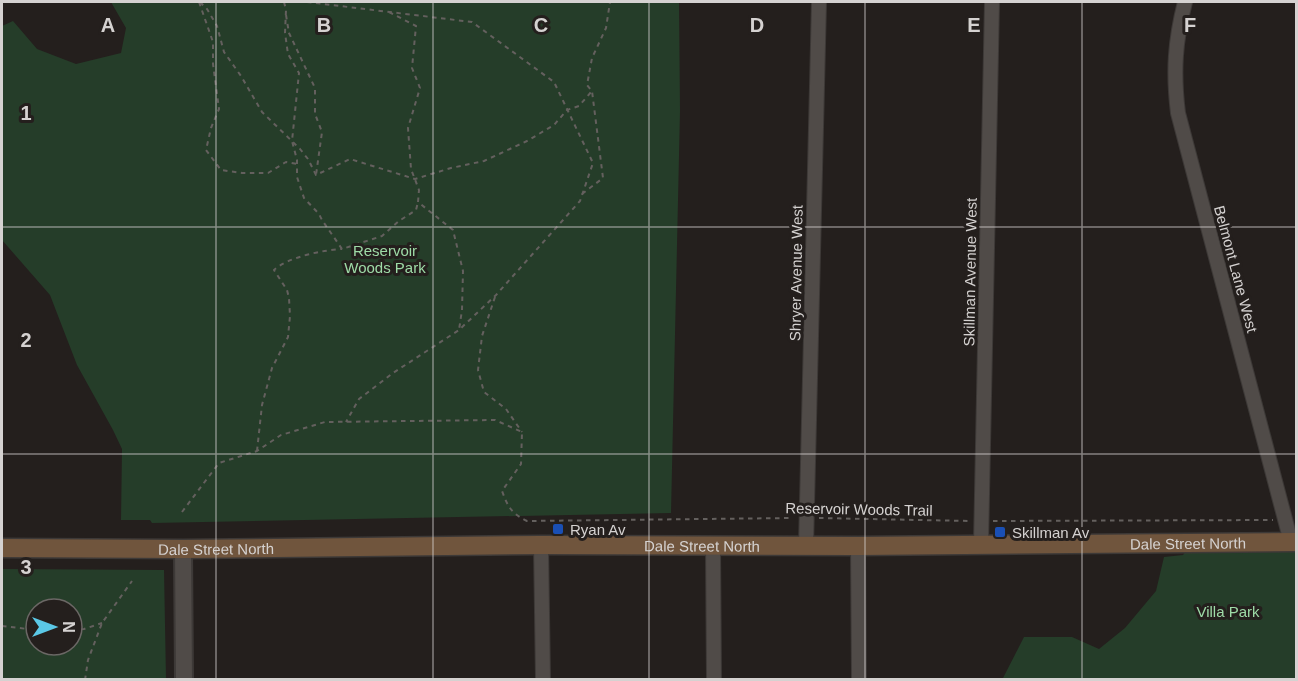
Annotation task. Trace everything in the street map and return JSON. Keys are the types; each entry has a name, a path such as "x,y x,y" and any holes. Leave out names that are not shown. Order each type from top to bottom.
{"main road":[{"name":"Dale Street North","path":"2,548 858,546 1294,542"}],"street":[{"name":"Shryer Avenue West","path":"806,546 819,2"},
{"name":"Skillman Avenue West","path":"981,544 992,2"},
{"name":"Belmont Lane West","path":"1185,2 1178,30 1175,57 1178,113 1286,520 1294,542"},
{"path":"540,545 543,680"},
{"path":"712,546 714,680"},
{"path":"858,546 859,680"},
{"path":"183,549 184,680"}],"path":[{"path":"199,2 207,9 217,26 224,52 262,112 308,159 316,176"},
{"path":"199,2 213,42 213,64 219,109 211,128 206,150 221,170 268,173 286,162 297,164"},
{"path":"284,2 290,33 315,88 315,114 322,132 316,176"},
{"path":"307,2 472,22 554,82 593,163 580,201 496,294 459,330 358,399 345,422"},
{"path":"582,194 603,178 592,92 587,85 592,58 606,28 610,2"},
{"path":"286,10 285,33 288,54 299,74 292,141 297,177 304,198 320,214 342,249"},
{"path":"257,451 262,405 272,368 288,337 290,316 287,290 274,270 280,265 301,257 326,250 342,249 382,236 416,210 419,190 411,169 408,128 420,88 412,68 416,26 387,11"},
{"path":"316,176 350,159 415,179 484,161 527,141 554,125 567,110 579,106 592,92"},
{"path":"418,202 453,230 463,271 459,330"},
{"path":"496,294 482,336 478,370 484,392 506,409 522,432"},
{"path":"182,512 219,463 257,451 281,435 325,422 495,420 522,432"},
{"name":"Reservoir Woods Trail","path":"522,432 521,464 502,491 509,508 527,521 807,518 981,521 1286,520"},
{"path":"85,680 88,660 102,623 132,581"},
{"path":"84,629 102,623"},
{"path":"2,626 24,629"}],"green space":[{"name":"Reservoir Woods Park","path":"111,2 679,2 680,111 671,513 152,523 150,520 121,520 122,449 77,365 50,295 2,240 2,26 13,21 37,49 76,64 121,53 126,28"},
{"name":"Villa Park","path":"1193,542 1296,542 1296,679 1002,680 1024,637 1072,637 1099,649 1125,628 1156,591 1164,557 1183,555"},
{"path":"2,569 164,570 166,679 2,679"}],"place":[{"name":"Ryan Av","path":"558,529"},
{"name":"Skillman Av","path":"1000,532"}]}
